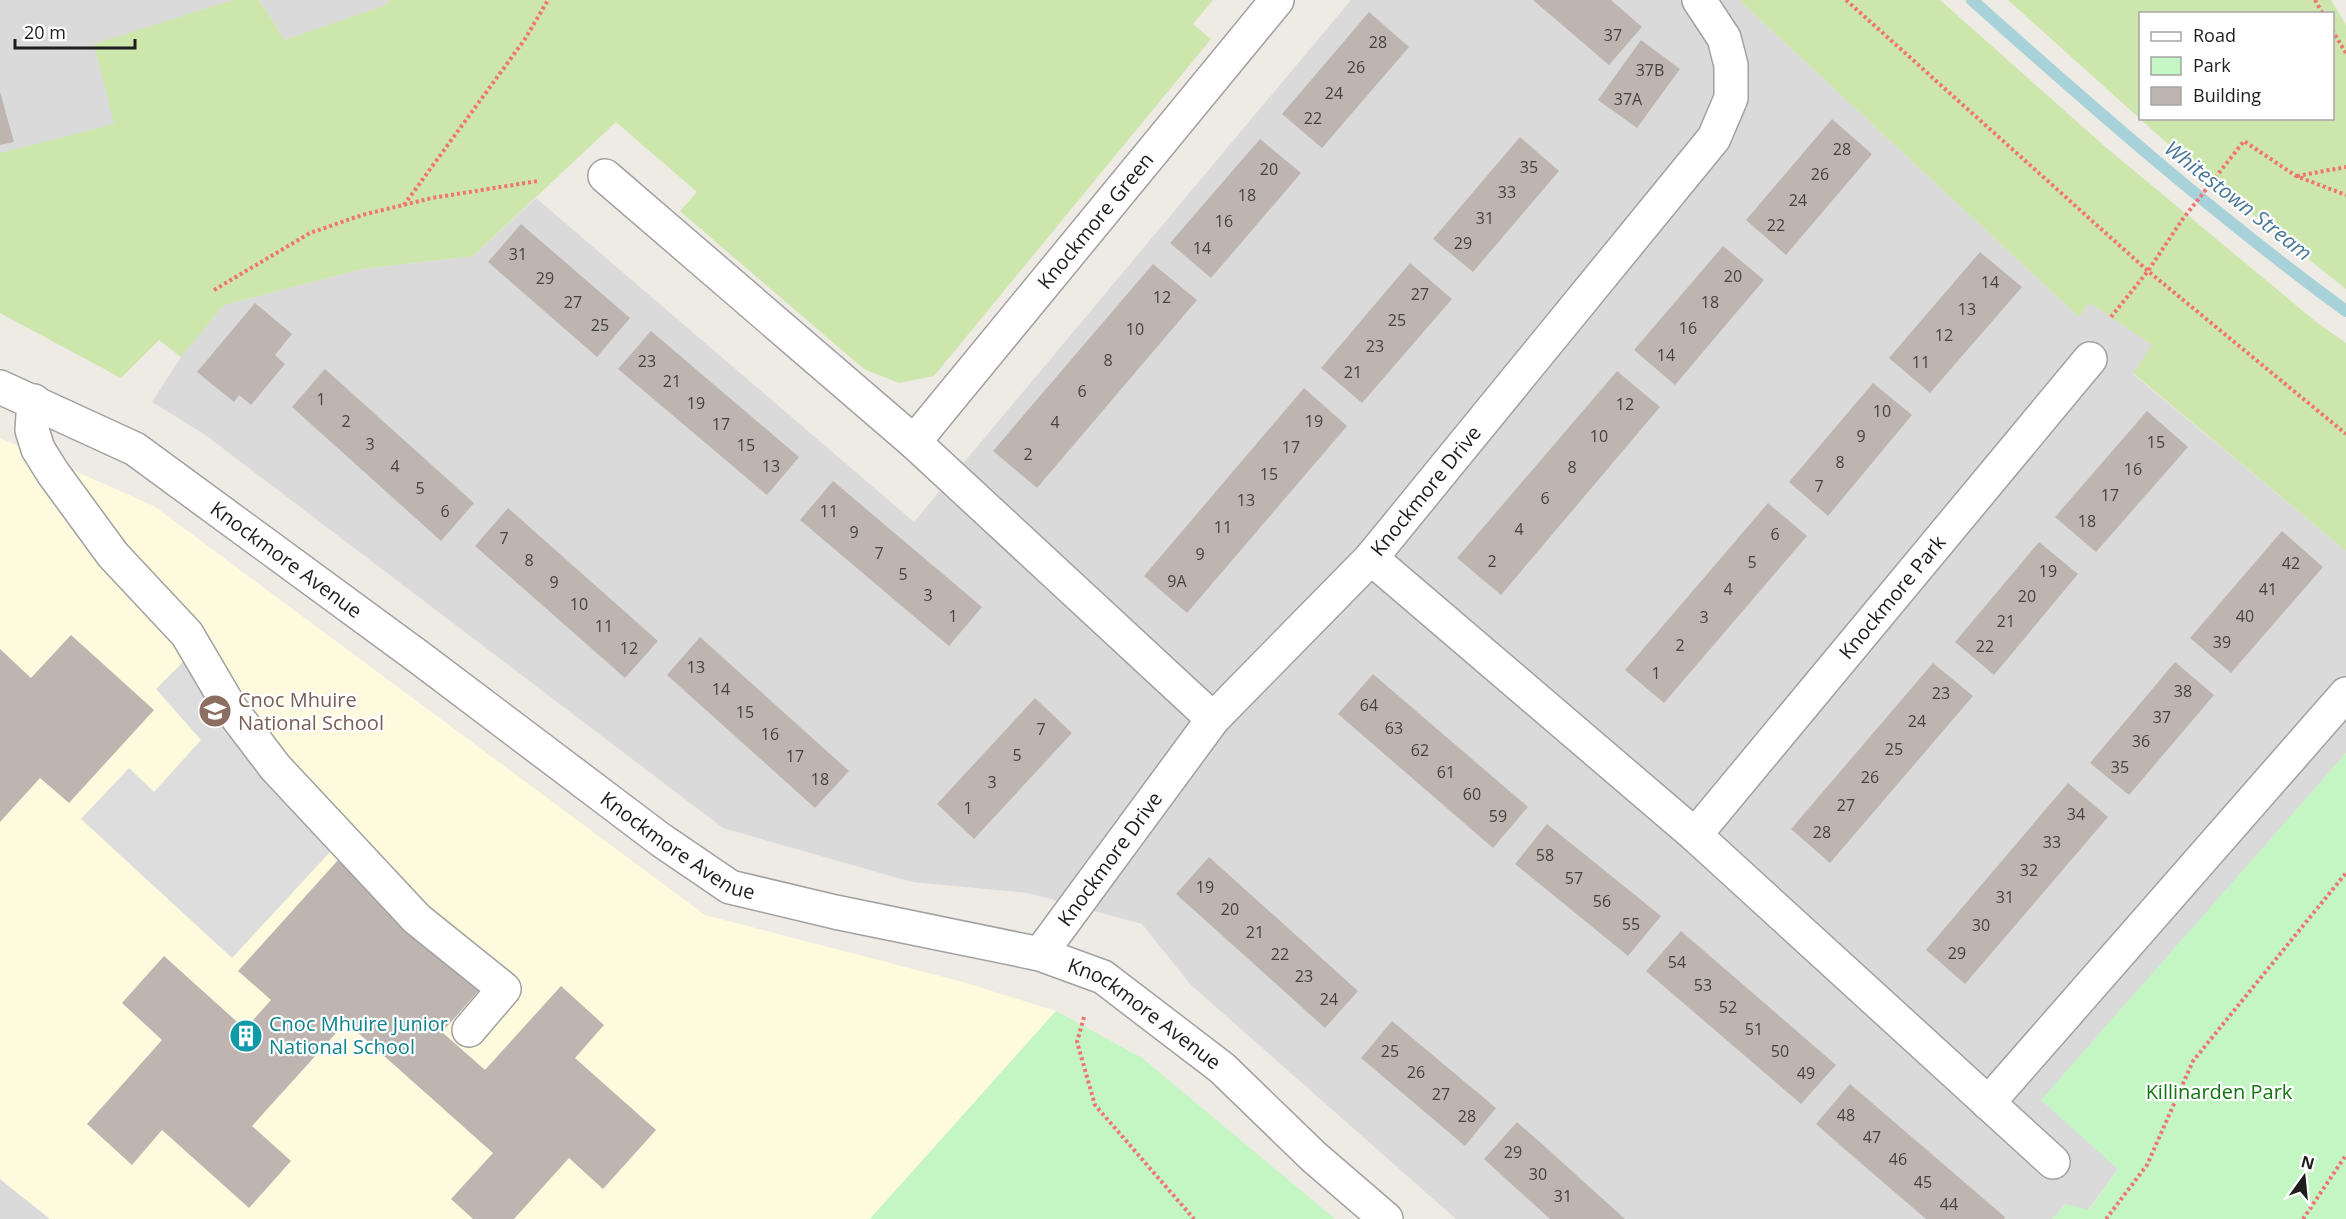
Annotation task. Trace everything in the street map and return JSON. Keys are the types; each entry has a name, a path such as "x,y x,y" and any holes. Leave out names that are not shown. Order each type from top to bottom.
{"street":[{"name":"Knockmore Green","path":"914,442 1277,0"},
{"name":"Knockmore Drive","path":"1040,954 1213,718 1371,558 1714,138 1731,98 1731,65 1724,38 1699,0"},
{"path":"604,176 914,442 1213,718"},
{"name":"Knockmore Park","path":"1695,835 2090,359"},
{"name":"Knockmore Avenue","path":"0,387 135,449 420,658 661,840 730,886 836,912 1040,954 1103,977 1213,1061 1314,1156 1386,1219"},
{"path":"34,401 32,430 38,449 53,473 113,555 187,634 231,709 275,767 417,919 504,989 469,1030"},
{"path":"1371,558 1695,835 2053,1162"},
{"path":"1988,1103 2346,694"}],"path":[{"path":"403,206 525,39 548,0"},
{"path":"1846,0 2148,271 2346,434"},
{"path":"2334,33 2346,53"},
{"path":"2111,317 2148,271 2182,220 2244,141 2296,176 2346,195"},
{"path":"2296,176 2346,167"},
{"path":"214,290 310,233 362,215 432,198 538,181"},
{"path":"2106,1219 2147,1165 2193,1061 2346,873"},
{"path":"1084,1017 1077,1042 1095,1105 1194,1219"},
{"path":"2303,1219 2346,1155"}],"shaded area":[{"path":"0,0 233,0 95,44 115,124 0,153"},
{"path":"259,0 388,0 389,4 285,40"},
{"path":"1351,0 1739,0 2079,317 2090,303 2153,345 2133,374 2346,551 2346,753 2042,1100 2118,1169 2088,1210 2065,1204 2052,1219 1456,1219 1191,985 1142,924 1028,893 912,882 723,828 204,434 152,402 183,354 224,305 362,269 473,256 536,198 914,522"},
{"name":"Cnoc Mhuire National School","path":"0,438 154,506 705,915 963,982 1056,1011 870,1219 50,1219 0,1179"},
{"path":"185,660 330,852 232,958 81,819 129,768 154,792 201,740 156,689"},
{"path":"0,1179 50,1219 0,1219"}],"green space":[{"path":"233,0 259,0 285,40 388,4 388,0 1213,0 1193,24 1211,39 934,376 899,383 864,369 680,211 697,192 616,122 473,256 362,269 224,305 181,357 159,340 121,378 0,313 0,153 114,124 94,44"},
{"path":"1739,0 1940,0 2102,144 2315,321 2346,343 2346,551 2133,373 2152,345 2090,303 2079,317"},
{"path":"2008,0 2331,0 2346,25 2346,289 2198,171 2141,120 2334,120 2334,12 2139,12 2139,118"},
{"name":"Killinarden Park","path":"2346,753 2346,1219 2052,1219 2065,1204 2089,1210 2118,1169 2041,1100"},
{"path":"1056,1011 1142,1058 1335,1219 870,1219"}],"building":[{"path":"1533,0 1611,0 1642,27 1609,65"},
{"path":"1369,12 1409,47 1322,148 1282,114"},
{"path":"1641,40 1680,69 1637,128 1598,100"},
{"path":"0,92 14,142 0,145"},
{"path":"1832,119 1872,154 1786,255 1746,220"},
{"path":"1520,137 1559,171 1473,272 1433,239"},
{"path":"1260,139 1301,173 1211,278 1170,243"},
{"path":"521,224 630,318 597,357 488,262"},
{"path":"1723,246 1764,280 1675,385 1634,350"},
{"path":"1980,252 2022,287 1930,393 1889,358"},
{"path":"1410,263 1452,299 1362,403 1321,368"},
{"path":"1153,264 1197,300 1037,488 993,451"},
{"path":"255,303 292,334 275,355 285,364 251,405 239,395 234,402 197,372"},
{"path":"651,331 799,457 767,495 618,369"},
{"path":"325,369 474,503 441,541 292,407"},
{"path":"1617,371 1660,407 1501,595 1457,558"},
{"path":"1873,383 1912,415 1828,516 1789,482"},
{"path":"1304,388 1347,426 1187,613 1144,576"},
{"path":"2147,411 2188,447 2096,552 2055,517"},
{"path":"833,481 982,607 949,646 800,520"},
{"path":"1768,503 1807,536 1664,703 1625,670"},
{"path":"508,508 658,641 625,678 475,546"},
{"path":"2282,531 2323,567 2231,673 2190,638"},
{"path":"2039,542 2078,574 1994,675 1955,642"},
{"path":"71,635 154,710 69,803 40,778 0,822 0,649 31,678"},
{"path":"700,637 849,771 815,808 667,675"},
{"path":"2175,662 2214,695 2129,795 2090,763"},
{"path":"1933,663 1973,696 1830,863 1791,829"},
{"path":"1373,674 1528,807 1493,848 1338,714"},
{"path":"1035,698 1072,733 974,839 937,804"},
{"path":"2068,783 2108,817 1965,984 1926,950"},
{"path":"1547,824 1661,916 1628,956 1515,864"},
{"path":"1209,857 1358,991 1325,1028 1176,894"},
{"name":"Cnoc Mhuire Junior National School","path":"339,859 482,987 442,1032 485,1070 561,986 604,1025 575,1058 656,1130 603,1189 569,1158 514,1219 473,1219 451,1199 493,1153 346,1022 252,1126 291,1161 249,1208 162,1130 132,1165 87,1124 162,1040 122,1003 164,956 245,1029 271,1000 238,971"},
{"path":"1681,931 1836,1065 1801,1104 1646,971"},
{"path":"1392,1021 1496,1108 1465,1146 1361,1058"},
{"path":"1850,1084 2005,1217 2004,1219 1926,1219 1841,1146 1816,1124"},
{"path":"1517,1122 1625,1219 1550,1219 1484,1159"}],"waterway":[{"name":"Whitestown Stream","path":"1972,0 2109,121 2202,199 2346,311"}],"place":[{"name":"Cnoc Mhuire National School","path":"215,711"},
{"name":"Cnoc Mhuire Junior National School","path":"246,1036"}]}
